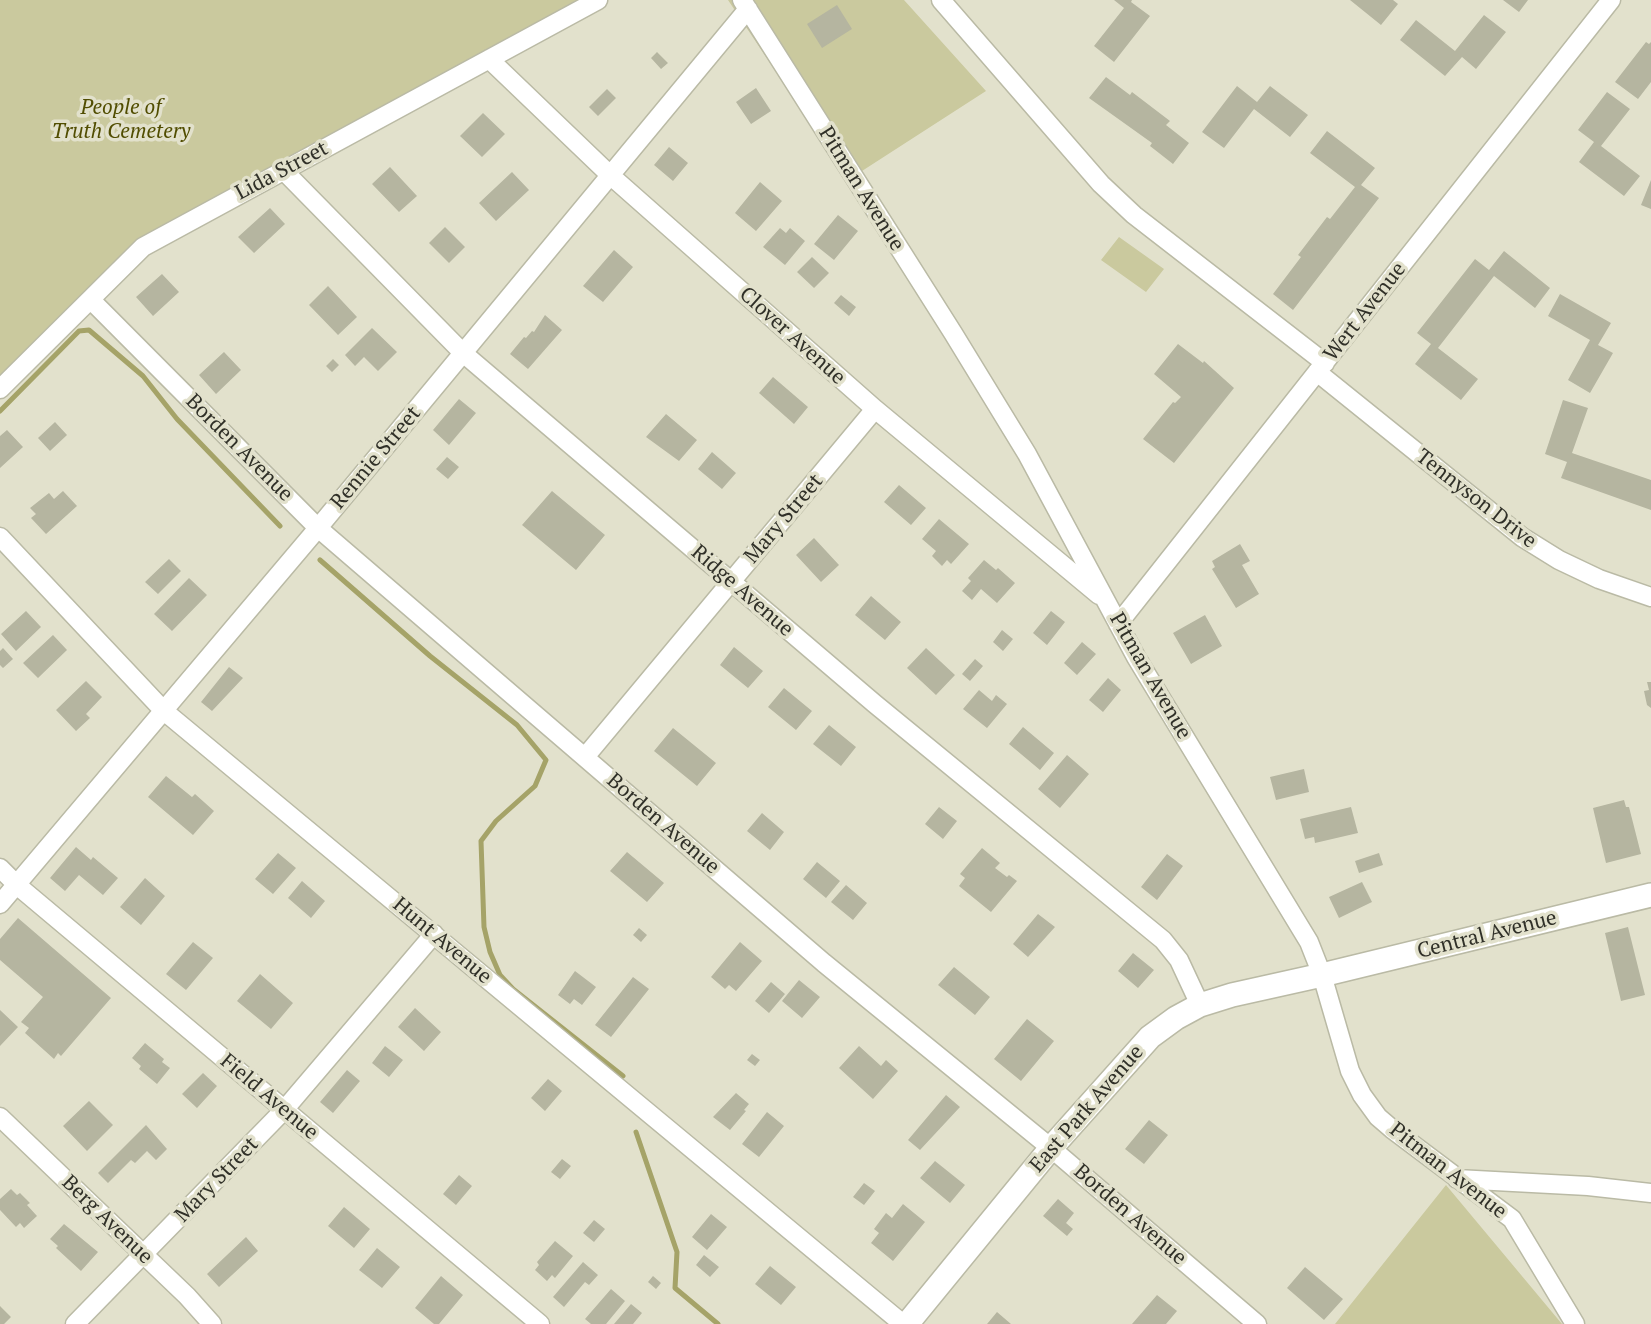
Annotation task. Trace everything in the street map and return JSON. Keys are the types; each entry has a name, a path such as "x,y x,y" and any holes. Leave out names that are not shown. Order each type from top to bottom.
{"street":[{"name":"Lida Street","path":"0,389 143,247 598,0"},
{"name":"Tennyson Drive","path":"941,0 1101,184 1126,207 1522,537 1559,560 1599,579 1651,597"},
{"name":"Wert Avenue","path":"1118,624 1611,0"},
{"name":"Rennie Street","path":"0,905 463,353 610,175 745,5"},
{"name":"Pitman Avenue","path":"745,5 1007,421 1118,624 1309,942 1322,975 1350,1071 1362,1095 1392,1129 1511,1219 1575,1324"},
{"name":"Clover Avenue","path":"489,59 610,175 875,409 1106,601"},
{"name":"Ridge Avenue","path":"284,171 463,353 875,705 1163,940 1179,960 1200,1005"},
{"name":"Borden Avenue","path":"92,300 318,528 824,962 1051,1148 1257,1324"},
{"name":"Mary Street","path":"585,757 875,409"},
{"name":"Hunt Avenue","path":"0,537 164,711 905,1324"},
{"name":"Field Avenue","path":"0,867 18,886 540,1324"},
{"name":"Central Avenue","path":"1322,975 1651,895"},
{"name":"Mary Street","path":"75,1324 284,1110 434,934"},
{"name":"East Park Avenue","path":"905,1324 1051,1148 1150,1037 1176,1017 1200,1005 1322,975"},
{"name":"Berg Avenue","path":"0,1117 187,1296 212,1324"},
{"path":"1457,1179 1588,1186 1651,1193"}],"green space":[{"name":"People of Truth Cemetery","path":"0,0 599,0 154,236 0,391"},
{"path":"728,0 904,0 986,91 848,180"},
{"path":"1119,237 1164,269 1146,292 1101,260"},
{"path":"1446,1185 1562,1324 1335,1324"}],"building":[{"path":"1114,0 1132,0 1131,2 1150,16 1114,62 1094,46 1124,8"},
{"path":"1350,0 1393,0 1398,4 1381,25"},
{"path":"1503,0 1528,0 1519,12"},
{"path":"837,5 852,29 822,48 807,24"},
{"path":"1484,15 1506,32 1476,69 1462,57 1445,76 1400,40 1416,20 1455,51"},
{"path":"1646,42 1651,42 1651,82 1638,99 1615,82"},
{"path":"657,52 668,63 661,69 651,58"},
{"path":"1106,77 1130,95 1132,92 1170,121 1166,125 1189,143 1173,164 1150,146 1152,143 1089,98"},
{"path":"1237,86 1257,102 1270,86 1308,115 1290,137 1254,109 1224,148 1202,132"},
{"path":"756,88 771,111 751,124 736,102"},
{"path":"607,89 616,98 598,116 589,107"},
{"path":"1607,92 1630,109 1601,146 1640,176 1624,196 1579,162 1594,142 1578,130"},
{"path":"483,113 505,134 482,157 460,136"},
{"path":"1327,131 1375,168 1361,185 1379,198 1293,310 1273,294 1327,217 1330,219 1355,187 1310,153"},
{"path":"669,147 688,163 673,181 654,165"},
{"path":"390,167 417,196 399,212 372,184"},
{"path":"512,172 529,190 496,221 479,203"},
{"path":"1651,180 1651,209 1641,205"},
{"path":"760,182 782,201 756,231 735,213"},
{"path":"270,208 285,224 254,253 238,237"},
{"path":"838,215 858,231 834,260 814,244"},
{"path":"445,227 465,247 449,263 429,243"},
{"path":"780,228 786,233 790,228 805,241 785,265 763,247"},
{"path":"614,250 633,267 603,302 583,286"},
{"path":"1504,251 1550,288 1535,308 1494,276 1438,348 1478,379 1461,400 1415,364 1431,344 1417,333 1475,259 1489,270"},
{"path":"812,257 829,273 814,288 797,272"},
{"path":"162,274 179,292 153,316 136,297"},
{"path":"328,286 357,317 338,335 309,305"},
{"path":"1560,294 1611,323 1598,345 1613,353 1590,393 1568,380 1590,340 1548,316"},
{"path":"841,295 856,307 849,316 834,303"},
{"path":"545,315 562,330 528,369 510,354 524,337 534,332"},
{"path":"372,328 397,352 378,371 364,357 355,366 345,355"},
{"path":"1178,344 1203,363 1204,361 1234,388 1174,463 1143,439 1173,402 1181,397 1154,374"},
{"path":"224,352 241,370 216,394 199,375"},
{"path":"333,359 339,365 332,372 326,366"},
{"path":"773,377 808,407 794,424 759,393"},
{"path":"459,399 476,413 449,445 433,430"},
{"path":"1563,400 1588,408 1572,453 1651,480 1651,510 1561,478 1567,462 1545,454"},
{"path":"666,414 697,440 679,461 646,437"},
{"path":"55,422 67,435 50,451 38,438"},
{"path":"7,430 23,447 0,468 0,436"},
{"path":"712,452 736,473 722,489 698,469"},
{"path":"447,457 459,467 448,479 436,469"},
{"path":"899,485 926,508 911,525 884,502"},
{"path":"63,491 77,506 46,534 31,518 36,514 30,508 49,493 54,499"},
{"path":"552,491 605,535 576,570 522,525"},
{"path":"939,519 969,544 951,564 947,560 942,566 932,556 936,551 922,539"},
{"path":"814,538 839,565 821,582 796,555"},
{"path":"1240,544 1250,561 1242,565 1259,594 1236,608 1212,569 1215,567 1212,561"},
{"path":"169,559 181,571 158,594 145,582"},
{"path":"984,560 1015,583 997,603 981,589 972,600 962,591 971,581 968,578"},
{"path":"189,578 207,595 172,631 154,614"},
{"path":"871,596 901,622 885,640 855,615"},
{"path":"26,611 41,627 16,651 1,634"},
{"path":"1051,611 1065,622 1047,645 1033,633"},
{"path":"1205,615 1222,646 1191,664 1173,633"},
{"path":"1002,630 1013,639 1003,651 993,642"},
{"path":"53,635 67,650 38,678 23,663"},
{"path":"1082,642 1096,654 1077,675 1064,663"},
{"path":"734,647 763,671 748,688 720,665"},
{"path":"3,648 13,659 3,668 0,665 0,651"},
{"path":"926,648 955,675 936,695 907,668"},
{"path":"975,659 983,666 970,681 962,674"},
{"path":"229,667 243,678 212,711 201,702"},
{"path":"1108,678 1121,690 1103,712 1089,700"},
{"path":"86,681 102,697 86,714 90,718 76,731 56,710"},
{"path":"1647,682 1651,682 1651,708 1647,705 1644,691 1649,690"},
{"path":"784,688 812,711 796,730 768,707"},
{"path":"979,690 992,701 996,695 1007,704 987,728 963,709"},
{"path":"829,725 856,747 841,766 813,744"},
{"path":"1023,727 1054,753 1040,770 1009,744"},
{"path":"673,728 716,763 697,786 654,751"},
{"path":"1067,755 1089,774 1060,808 1038,789"},
{"path":"1304,769 1309,792 1276,800 1270,777"},
{"path":"166,776 192,797 195,794 214,811 193,835 148,797"},
{"path":"1624,800 1626,807 1629,807 1641,854 1606,863 1593,808"},
{"path":"939,807 957,821 943,839 925,824"},
{"path":"1351,807 1358,833 1315,843 1314,837 1305,839 1300,819"},
{"path":"762,813 784,832 770,850 747,831"},
{"path":"76,847 118,878 103,895 79,875 65,891 50,878"},
{"path":"982,848 1000,863 995,868 1017,881 991,912 959,886 965,878 960,874"},
{"path":"627,852 664,883 647,902 610,871"},
{"path":"278,853 296,868 273,894 255,879"},
{"path":"1379,853 1383,865 1359,873 1355,861"},
{"path":"1167,854 1183,866 1157,900 1141,887"},
{"path":"817,862 840,881 826,898 803,879"},
{"path":"145,878 165,896 141,925 120,907"},
{"path":"302,881 325,901 311,918 288,898"},
{"path":"1362,882 1372,902 1339,918 1329,897"},
{"path":"846,885 867,903 853,920 831,902"},
{"path":"1038,914 1055,927 1028,957 1013,944"},
{"path":"18,918 111,998 61,1056 58,1053 54,1059 25,1033 29,1028 21,1022 43,997 0,960 0,939"},
{"path":"1628,927 1645,995 1621,1001 1605,933"},
{"path":"639,928 647,935 641,942 633,935"},
{"path":"193,942 213,958 186,990 166,974"},
{"path":"740,942 762,961 736,991 729,985 725,989 711,977"},
{"path":"1133,953 1154,970 1138,988 1118,971"},
{"path":"954,967 990,997 975,1015 938,985"},
{"path":"575,971 596,987 582,1005 574,999 570,1004 558,995"},
{"path":"260,974 293,1003 271,1029 237,1001"},
{"path":"633,977 649,989 611,1037 595,1025"},
{"path":"799,980 820,997 802,1018 782,1001"},
{"path":"771,982 785,994 769,1013 755,1001"},
{"path":"415,1008 441,1032 424,1051 398,1027"},
{"path":"0,1010 18,1027 0,1046"},
{"path":"1027,1019 1054,1041 1021,1081 994,1059"},
{"path":"145,1043 164,1059 162,1062 170,1068 157,1084 139,1069 141,1066 132,1058"},
{"path":"385,1046 403,1060 389,1077 372,1063"},
{"path":"859,1046 881,1066 886,1060 898,1071 873,1099 839,1068"},
{"path":"752,1054 760,1060 755,1066 747,1060"},
{"path":"347,1070 360,1081 333,1113 320,1102"},
{"path":"203,1073 217,1086 197,1108 182,1094"},
{"path":"548,1079 562,1091 545,1111 531,1098"},
{"path":"736,1093 749,1104 730,1130 713,1117"},
{"path":"946,1095 960,1107 920,1150 908,1140"},
{"path":"89,1101 113,1125 87,1151 63,1126"},
{"path":"767,1112 784,1126 759,1157 742,1144"},
{"path":"1149,1120 1168,1135 1144,1164 1125,1149"},
{"path":"146,1125 167,1149 156,1160 147,1151 135,1163 131,1160 108,1183 98,1173"},
{"path":"562,1159 571,1166 560,1179 551,1172"},
{"path":"935,1161 965,1185 950,1203 920,1178"},
{"path":"459,1175 472,1186 456,1205 443,1194"},
{"path":"864,1183 875,1191 864,1205 853,1197"},
{"path":"11,1189 17,1195 20,1193 30,1203 27,1205 37,1216 24,1228 20,1223 16,1227 0,1210 0,1199"},
{"path":"1058,1199 1074,1213 1066,1223 1073,1229 1067,1236 1043,1216"},
{"path":"903,1204 925,1222 893,1261 871,1243 879,1233 874,1229 886,1213 892,1218"},
{"path":"344,1207 370,1229 354,1248 328,1226"},
{"path":"711,1214 727,1227 707,1250 692,1237"},
{"path":"594,1220 605,1229 594,1242 583,1233"},
{"path":"64,1224 98,1252 81,1271 50,1239"},
{"path":"246,1237 258,1251 219,1287 207,1274"},
{"path":"555,1241 573,1256 555,1278 552,1275 547,1281 535,1270 539,1265 537,1262"},
{"path":"377,1248 400,1267 382,1288 359,1270"},
{"path":"704,1255 719,1267 710,1277 696,1265"},
{"path":"583,1262 598,1275 589,1285 585,1282 564,1307 553,1297"},
{"path":"770,1266 796,1287 781,1305 755,1284"},
{"path":"1305,1267 1343,1299 1324,1320 1287,1288"},
{"path":"441,1276 463,1295 439,1324 434,1324 415,1308"},
{"path":"653,1276 661,1283 656,1289 648,1282"},
{"path":"611,1289 625,1301 606,1324 591,1324 585,1319"},
{"path":"1157,1295 1177,1311 1166,1324 1132,1324"},
{"path":"631,1304 642,1313 633,1324 614,1324"},
{"path":"0,1306 11,1317 4,1324 0,1324"},
{"path":"997,1312 1011,1324 987,1324"}],"waterway":[{"path":"0,411 79,331 89,330 143,376 177,419 280,526"},
{"path":"320,560 430,656 517,725 546,760 535,786 496,821 481,841 484,927 490,952 500,975 513,989 623,1076"},
{"path":"636,1132 677,1252 675,1288 718,1324"}]}
